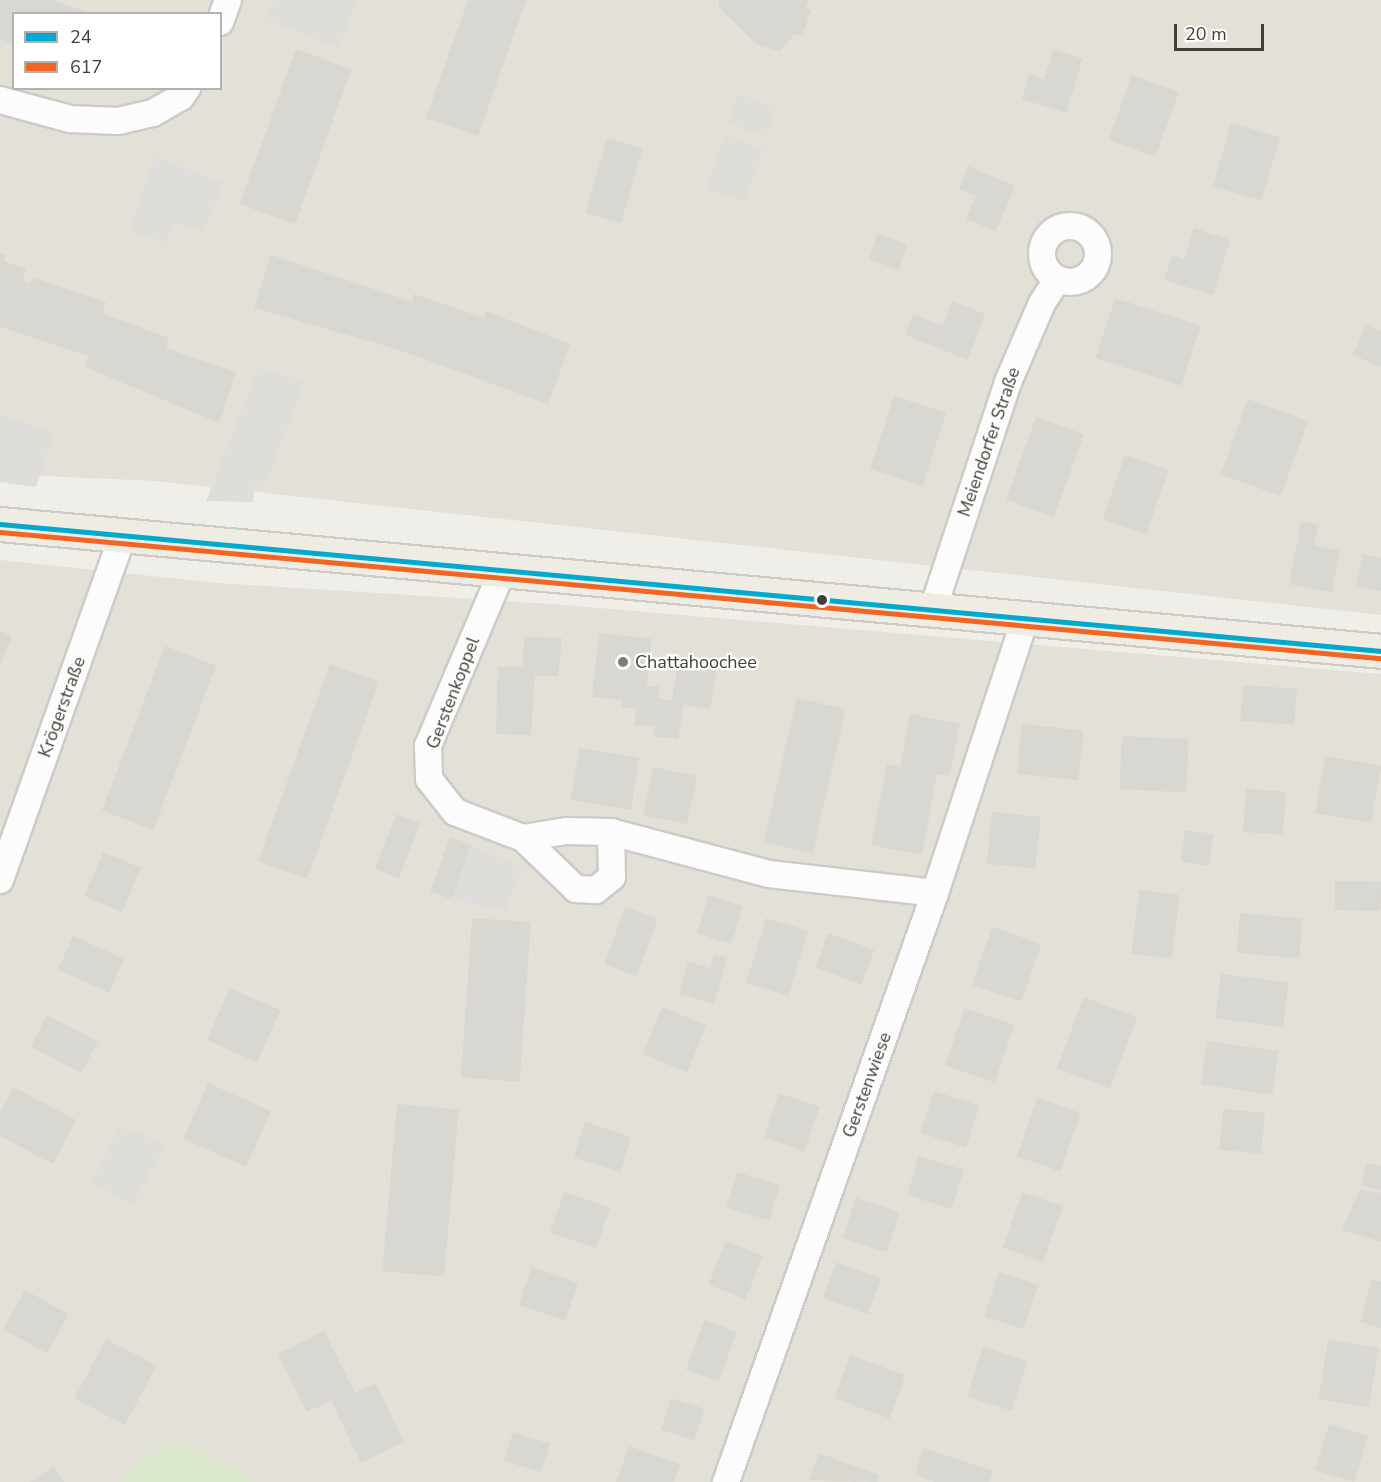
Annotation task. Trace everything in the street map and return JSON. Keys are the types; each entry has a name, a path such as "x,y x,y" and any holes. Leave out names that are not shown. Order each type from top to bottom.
{"main road":[{"path":"0,524 503,568 1381,651"}],"street":[{"path":"222,16 228,0"},
{"path":"0,100 70,119 118,121 153,113 182,97 187,90"},
{"name":"Meiendorfer Straße","path":"933,609 1008,382 1042,303 1057,280"},
{"name":"Krögerstraße","path":"0,880 123,535"},
{"name":"Gerstenkoppel","path":"503,568 428,746 429,779 455,812 523,838 576,889 596,890 612,877 611,832"},
{"name":"Gerstenwiese","path":"726,1482 935,893 1025,619"},
{"path":"523,838 566,831 611,832 769,874 935,893"}],"shaded area":[{"path":"0,0 1381,0 1381,615 155,481 0,474"},
{"path":"274,0 358,0 339,48 266,19"},
{"path":"737,94 776,107 766,136 727,123"},
{"path":"724,135 764,149 745,203 705,189"},
{"path":"155,157 223,182 204,233 174,222 166,243 129,230"},
{"path":"258,368 305,380 268,480 255,483 253,502 206,501"},
{"path":"0,414 54,433 36,487 0,482"},
{"path":"0,560 218,583 552,604 1381,674 1381,1482 0,1482"},
{"path":"472,845 523,868 506,911 453,900"},
{"path":"119,1128 141,1133 164,1146 133,1205 91,1183"}],"green space":[{"path":"171,1439 253,1479 252,1482 115,1482"}],"building":[{"path":"0,0 51,0 87,12 12,12 12,43 0,39"},
{"path":"468,0 526,0 478,136 426,118"},
{"path":"719,0 809,0 806,8 811,11 802,35 794,35 780,51 758,45 718,7"},
{"path":"296,49 351,69 295,224 240,204"},
{"path":"1053,49 1083,59 1066,113 1022,99 1029,74 1044,79"},
{"path":"1132,75 1179,92 1155,157 1108,140"},
{"path":"1231,123 1280,137 1262,201 1213,186"},
{"path":"607,138 643,148 621,223 586,213"},
{"path":"968,166 1015,186 996,231 966,219 976,196 959,189"},
{"path":"1194,228 1230,240 1213,295 1164,280 1172,255 1184,259"},
{"path":"877,234 907,244 899,270 869,260"},
{"path":"0,253 6,255 4,261 26,269 23,280 30,283 33,277 106,302 102,313 169,338 166,348 236,372 219,423 85,367 89,356 0,327"},
{"path":"271,255 412,302 414,294 484,318 486,311 570,344 548,404 396,349 254,308"},
{"path":"1115,298 1201,326 1181,386 1096,358"},
{"path":"952,301 985,314 968,360 905,335 913,314 943,326"},
{"path":"1366,325 1381,331 1381,367 1353,355"},
{"path":"894,396 946,413 923,486 870,469"},
{"path":"1248,399 1308,421 1281,496 1221,474"},
{"path":"1036,417 1084,434 1054,517 1006,500"},
{"path":"1125,455 1168,470 1146,534 1103,519"},
{"path":"1301,522 1318,525 1314,545 1340,551 1332,592 1289,584"},
{"path":"1363,554 1381,558 1381,591 1356,586"},
{"path":"0,631 12,636 0,666"},
{"path":"599,633 652,639 647,686 659,686 658,698 672,701 679,655 718,662 710,709 684,705 678,739 653,736 655,726 635,725 636,708 621,708 622,700 592,697"},
{"path":"524,637 562,638 558,676 535,676 531,735 496,734 498,667 523,667"},
{"path":"165,646 216,666 153,830 102,810"},
{"path":"330,664 379,682 307,879 258,861"},
{"path":"1243,685 1297,689 1294,725 1240,721"},
{"path":"797,698 846,709 812,853 764,842"},
{"path":"910,714 960,724 950,776 937,774 922,855 871,845 887,764 900,767"},
{"path":"1022,724 1084,730 1078,780 1017,774"},
{"path":"1122,736 1189,740 1186,792 1119,789"},
{"path":"579,748 639,758 631,810 571,800"},
{"path":"1325,756 1381,766 1371,823 1315,813"},
{"path":"653,767 697,776 687,824 643,815"},
{"path":"1246,789 1286,792 1283,835 1243,832"},
{"path":"992,812 1041,817 1035,869 987,864"},
{"path":"396,814 420,823 399,878 375,869"},
{"path":"1185,830 1214,834 1209,866 1181,862"},
{"path":"450,837 472,845 452,899 430,892"},
{"path":"103,852 141,868 122,912 84,896"},
{"path":"1335,881 1381,882 1380,911 1334,910"},
{"path":"1139,890 1180,895 1172,959 1131,954"},
{"path":"709,895 743,906 731,944 697,933"},
{"path":"625,907 658,919 637,976 604,964"},
{"path":"1240,913 1303,918 1299,958 1237,953"},
{"path":"472,918 531,922 520,1082 461,1078"},
{"path":"766,918 808,931 788,996 746,983"},
{"path":"992,927 1041,944 1021,1002 972,985"},
{"path":"828,933 874,950 861,985 815,968"},
{"path":"73,936 124,959 109,993 58,970"},
{"path":"714,954 727,958 714,1004 679,994 688,962 710,968"},
{"path":"1221,974 1288,982 1283,1027 1216,1019"},
{"path":"230,988 280,1010 257,1062 207,1040"},
{"path":"1084,997 1137,1017 1110,1088 1057,1068"},
{"path":"662,1007 707,1025 687,1072 643,1054"},
{"path":"965,1008 1014,1025 994,1083 945,1066"},
{"path":"47,1015 98,1041 81,1073 31,1047"},
{"path":"1207,1041 1278,1051 1272,1095 1201,1085"},
{"path":"208,1083 271,1111 246,1167 183,1139"},
{"path":"13,1087 76,1120 53,1164 0,1136 0,1113"},
{"path":"934,1091 980,1106 966,1148 920,1133"},
{"path":"779,1093 820,1107 804,1151 764,1137"},
{"path":"1037,1098 1080,1113 1060,1172 1017,1157"},
{"path":"397,1104 459,1109 444,1277 382,1271"},
{"path":"1223,1109 1265,1113 1261,1154 1219,1150"},
{"path":"585,1122 632,1137 620,1172 574,1157"},
{"path":"919,1156 964,1170 952,1209 907,1195"},
{"path":"1366,1163 1381,1166 1381,1190 1362,1186"},
{"path":"737,1172 780,1185 769,1221 726,1207"},
{"path":"1360,1189 1381,1193 1381,1242 1342,1230"},
{"path":"564,1192 610,1208 596,1249 550,1233"},
{"path":"1022,1192 1063,1206 1043,1262 1003,1248"},
{"path":"856,1198 900,1212 887,1252 843,1238"},
{"path":"726,1241 763,1256 745,1300 708,1285"},
{"path":"836,1262 881,1278 868,1314 823,1298"},
{"path":"532,1267 578,1283 565,1321 519,1305"},
{"path":"999,1272 1038,1285 1023,1329 984,1317"},
{"path":"1372,1279 1381,1282 1381,1328 1360,1322"},
{"path":"25,1290 69,1314 47,1354 3,1329"},
{"path":"704,1320 737,1332 719,1382 686,1370"},
{"path":"324,1331 355,1393 376,1383 404,1442 361,1463 331,1401 307,1412 278,1354"},
{"path":"106,1339 156,1366 125,1425 75,1398"},
{"path":"1328,1340 1378,1348 1369,1407 1319,1399"},
{"path":"983,1347 1028,1362 1012,1411 967,1396"},
{"path":"850,1355 905,1375 890,1418 834,1398"},
{"path":"671,1398 704,1409 694,1440 661,1429"},
{"path":"1329,1424 1368,1436 1354,1482 1315,1470"},
{"path":"513,1432 550,1444 541,1473 504,1461"},
{"path":"629,1446 680,1464 674,1482 616,1482"},
{"path":"923,1448 993,1471 989,1482 935,1482 915,1475"},
{"path":"819,1453 879,1475 877,1482 809,1480"},
{"path":"54,1466 64,1482 30,1482"}],"transit line":[{"name":"24","path":"0,524 1381,651"},
{"name":"617","path":"0,532 1380,658"}],"place":[{"name":"Chattahoochee","path":"623,662"}]}
